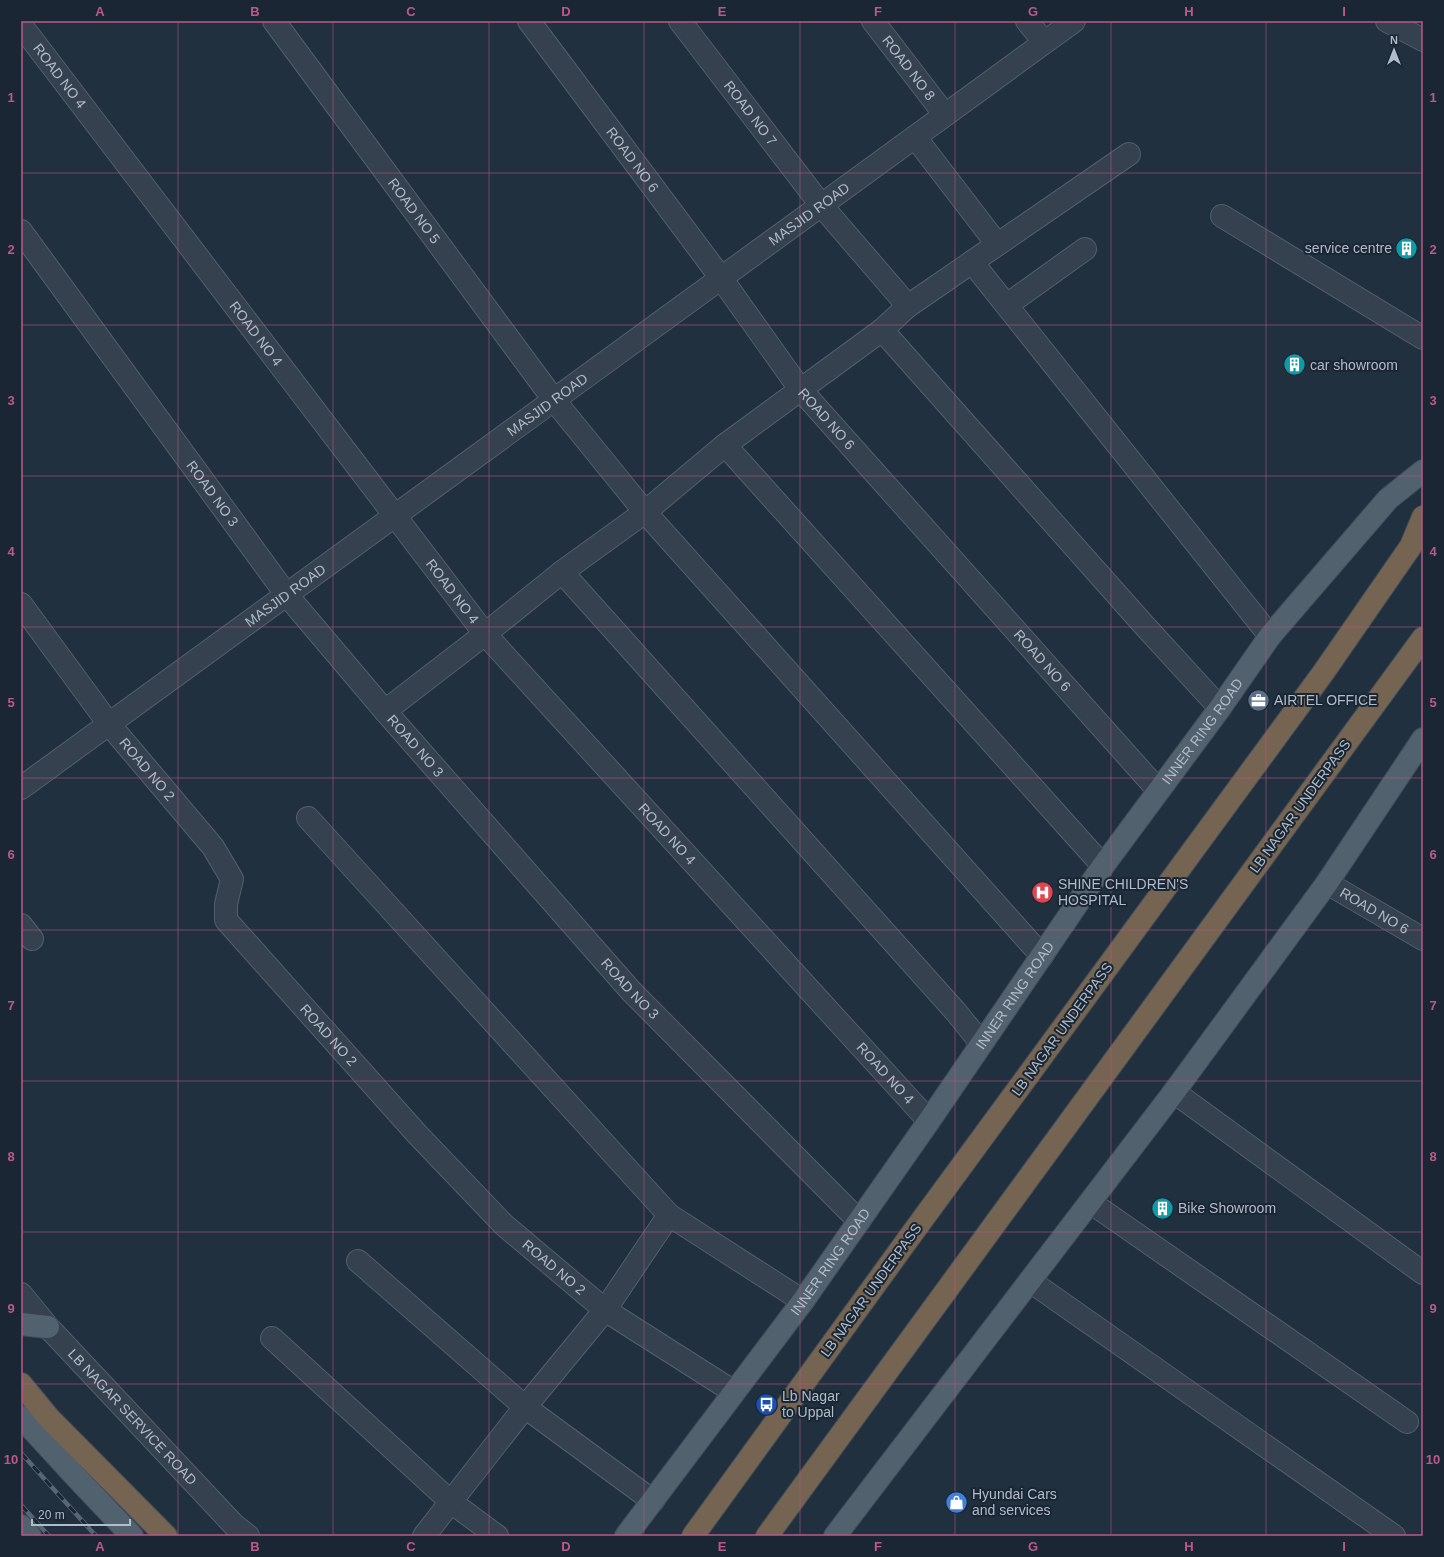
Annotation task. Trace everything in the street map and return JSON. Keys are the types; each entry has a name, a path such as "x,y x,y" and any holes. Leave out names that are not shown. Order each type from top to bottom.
{"highway":[{"name":"LB NAGAR UNDERPASS","path":"693,1536 910,1235 1322,673 1411,546 1423,517"},
{"name":"LB NAGAR UNDERPASS","path":"767,1536 1423,638"},
{"path":"21,1384 49,1418 166,1536"}],"main road":[{"name":"INNER RING ROAD","path":"626,1536 803,1301 929,1121 1102,866 1220,708 1270,636 1388,499 1423,471"},
{"path":"835,1536 1174,1092 1327,883 1423,739"},
{"path":"21,1324 48,1326"},
{"path":"21,1417 132,1536"},
{"path":"21,1526 30,1536"}],"street":[{"name":"ROAD NO 5","path":"274,21 554,400 645,512 1042,956"},
{"name":"ROAD NO 6","path":"528,21 721,278 800,389 1158,790"},
{"name":"ROAD NO 7","path":"680,21 821,205 908,306"},
{"name":"ROAD NO 8","path":"873,21 945,115"},
{"path":"1027,21 1044,42"},
{"name":"MASJID ROAD","path":"21,788 1074,21"},
{"path":"1388,21 1423,40"},
{"name":"ROAD NO 4","path":"22,23 485,634 929,1121"},
{"path":"915,137 997,244"},
{"path":"385,711 485,634 562,572 645,512 725,445 882,330 908,306 1129,154"},
{"path":"1222,216 1423,338"},
{"name":"ROAD NO 3","path":"21,231 286,594 385,711 631,991 859,1221"},
{"path":"1007,305 1085,249"},
{"path":"972,262 1270,636"},
{"path":"882,330 1143,624 1220,708"},
{"path":"725,445 1102,866"},
{"path":"562,572 951,1006 981,1043"},
{"name":"ROAD NO 2","path":"21,604 109,724 213,847 232,879 226,904 226,920 417,1134 504,1225 606,1310 734,1392"},
{"path":"308,818 669,1215 803,1301"},
{"name":"ROAD NO 6","path":"1327,883 1423,939"},
{"path":"1174,1092 1423,1273"},
{"path":"1090,1202 1407,1422"},
{"path":"424,1536 525,1407 606,1310 669,1215"},
{"path":"358,1261 525,1407 653,1500"},
{"path":"1030,1281 1394,1536"},
{"name":"LB NAGAR SERVICE ROAD","path":"21,1294 48,1326 234,1525 248,1536"},
{"path":"272,1338 451,1502 497,1536"}],"railway":[{"path":"21,1453 96,1536"},
{"path":"21,1505 49,1536"}],"place":[{"name":"service centre","path":"1407,248"},
{"name":"car showroom","path":"1294,365"},
{"name":"AIRTEL OFFICE","path":"1258,700"},
{"name":"SHINE CHILDREN'S HOSPITAL","path":"1042,892"},
{"name":"Bike Showroom","path":"1163,1208"},
{"name":"Lb Nagar to Uppal","path":"766,1404"},
{"name":"Hyundai Cars and services","path":"957,1502"}]}
